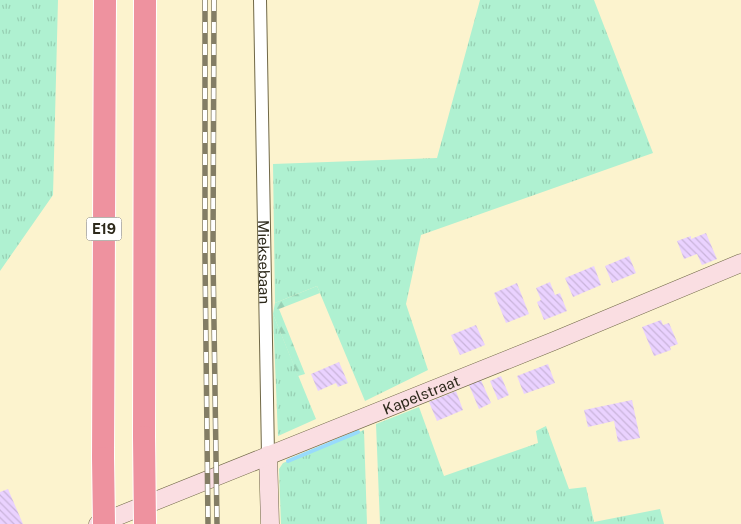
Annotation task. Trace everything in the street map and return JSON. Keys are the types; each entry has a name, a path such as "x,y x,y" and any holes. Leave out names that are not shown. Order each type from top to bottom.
{"highway":[{"name":"E19","path":"104,524 102,458 105,0"},
{"path":"145,0 145,524"}],"street":[{"name":"Mieksebaan","path":"260,0 270,524"},
{"name":"Kapelstraat","path":"98,524 554,341 741,263"}],"green space":[{"path":"0,0 58,0 53,195 0,271"},
{"path":"480,0 594,0 653,153 421,235 406,304 428,370 365,401 317,286 275,303 273,164 437,158"},
{"path":"317,286 320,293 279,309 305,374 298,376 273,314 275,303"},
{"path":"273,314 316,419 278,436"},
{"path":"419,407 444,476 538,443 536,431 546,426 569,489 586,487 594,522 660,509 664,524 380,524 376,424"},
{"path":"364,430 367,524 281,524 279,469 283,463"}],"building":[{"path":"706,233 717,259 702,265 697,254 684,259 677,241 691,236 691,239"},
{"path":"629,256 636,273 612,283 605,266"},
{"path":"594,266 601,285 573,297 565,278"},
{"path":"550,282 555,295 560,293 567,311 544,320 537,302 541,300 536,288"},
{"path":"517,283 529,314 506,323 494,293"},
{"path":"661,320 663,325 669,323 678,344 670,347 671,350 654,356 642,327"},
{"path":"476,325 485,345 460,355 451,335"},
{"path":"339,362 348,383 338,387 336,383 318,391 311,374"},
{"path":"548,364 555,383 524,394 517,376"},
{"path":"501,376 509,395 498,400 490,381"},
{"path":"481,380 491,403 479,409 469,385"},
{"path":"456,391 463,410 437,421 429,402"},
{"path":"632,400 640,438 618,442 614,421 588,427 584,410"},
{"path":"8,489 23,524 0,524 0,492"}],"waterway":[{"path":"288,461 358,432"}],"railway":[{"path":"205,0 208,524"},
{"path":"214,0 213,256 217,524"}]}
